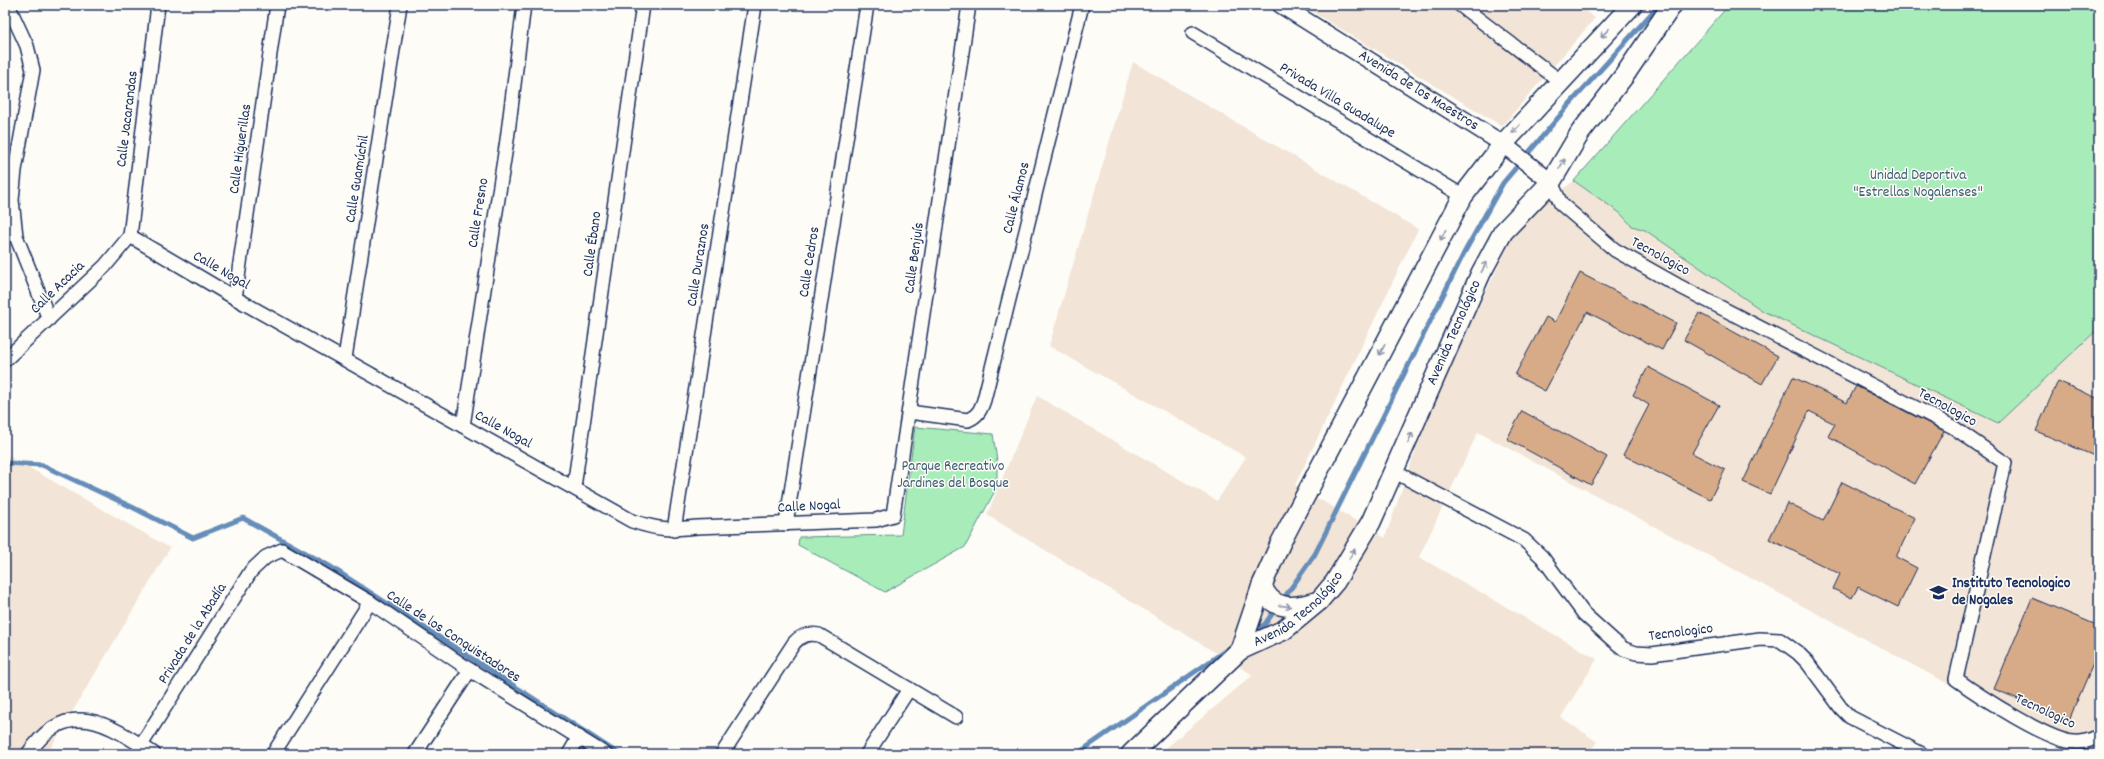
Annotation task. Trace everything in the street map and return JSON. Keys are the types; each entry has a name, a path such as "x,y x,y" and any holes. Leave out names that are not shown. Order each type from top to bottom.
{"main road":[{"name":"Avenida Tecnológico","path":"1240,650 1262,585 1281,542 1463,196 1560,81 1632,5"},
{"name":"Avenida Tecnológico","path":"1132,754 1240,650 1284,630 1319,601 1335,582 1372,522 1481,273 1503,232 1624,76 1672,5"},
{"path":"1262,585 1269,600 1278,605 1302,606 1319,601"}],"street":[{"path":"8,5 27,46 33,70 15,170 12,200 16,236 49,319"},
{"name":"Calle Jacarandas","path":"130,236 158,5"},
{"name":"Calle Higuerillas","path":"235,298 277,5"},
{"name":"Calle Guamúchil","path":"345,358 400,5"},
{"name":"Calle Fresno","path":"463,426 505,147 524,5"},
{"name":"Calle Ébano","path":"574,487 643,5"},
{"name":"Calle Duraznos","path":"674,530 755,5"},
{"name":"Calle Cedros","path":"786,524 867,5"},
{"name":"Calle Benjuís","path":"893,515 969,5"},
{"name":"Calle Álamos","path":"909,412 968,420 974,418 980,412 1082,5"},
{"name":"Avenida de los Maestros","path":"1281,5 1505,146 1546,178"},
{"path":"1460,5 1560,81"},
{"name":"Privada Villa Guadalupe","path":"1193,33 1463,196"},
{"name":"Tecnologico","path":"1546,178 1561,204 1615,250 1684,289 1953,428 2005,462 1956,679 2004,710 2062,740 2075,743 2088,742 2099,736"},
{"name":"Calle Acacia","path":"5,360 105,266 130,236"},
{"name":"Calle Nogal","path":"130,236 235,298 345,358 632,521 656,529 674,530 697,527 876,520 893,515"},
{"name":"Tecnologico","path":"1395,472 1524,540 1542,557 1584,614 1624,649 1636,653 1652,654 1760,638 1780,640 1798,652 1841,708 1850,717 1922,754"},
{"name":"Calle de los Conquistadores","path":"282,550 370,602 470,670 605,754"},
{"name":"Privada de la Abadía","path":"141,745 252,571 266,557 282,550"},
{"path":"273,754 370,602"},
{"path":"722,754 794,643 805,635 820,635 956,717"},
{"path":"415,754 470,670"},
{"path":"867,754 910,689"},
{"path":"28,754 51,728 73,719 100,722 154,754"},
{"path":"569,754 579,737"}],"shaded area":[{"path":"1301,5 1577,5 1595,18 1502,126"},
{"path":"1133,62 1418,229 1295,485 1385,538 1431,406 1520,221 1574,181 1763,311 2040,384 2099,328 2099,754 2079,754 1478,432 1419,557 1597,659 1561,717 1597,742 1587,754 1159,754 1253,675 987,515 1037,396 1217,501 1246,457 1049,346"},
{"path":"5,454 170,548 47,754 5,754"}],"green space":[{"name":"Unidad Deportiva \"Estrellas Nogalenses\"","path":"1729,5 2099,5 2099,328 1998,423 1763,311 1645,230 1632,226 1620,213 1574,181"},
{"name":"Parque Recreativo Jardines del Bosque","path":"915,427 993,434 997,461 997,487 965,547 885,592 798,545 799,537 901,535"}],"building":[{"path":"1580,273 1676,323 1662,350 1587,312 1545,391 1515,375 1546,317 1555,322"},
{"path":"1699,313 1778,356 1762,384 1684,340"},
{"path":"1648,367 1719,405 1692,453 1725,470 1710,499 1623,455 1649,405 1633,395"},
{"path":"1793,377 1847,403 1856,386 1944,431 1915,484 1828,436 1835,424 1809,411 1770,494 1743,482"},
{"path":"2058,381 2099,399 2099,458 2036,431"},
{"path":"1522,411 1607,457 1591,485 1507,439"},
{"path":"1842,482 1915,518 1896,557 1917,568 1898,607 1858,587 1852,598 1833,589 1840,574 1769,539 1787,503 1823,521"},
{"path":"2032,598 2099,626 2099,650 2069,720 1994,689"}],"waterway":[{"path":"1282,601 1315,554 1464,253 1503,183 1568,106 1659,5"},
{"path":"5,463 42,465 132,507 193,538 243,518 331,567 619,754"},
{"path":"1252,633 1265,624 1277,607"},
{"path":"1077,754 1232,646"}],"place":[{"name":"Instituto Tecnologico de Nogales","path":"1939,593"}]}
